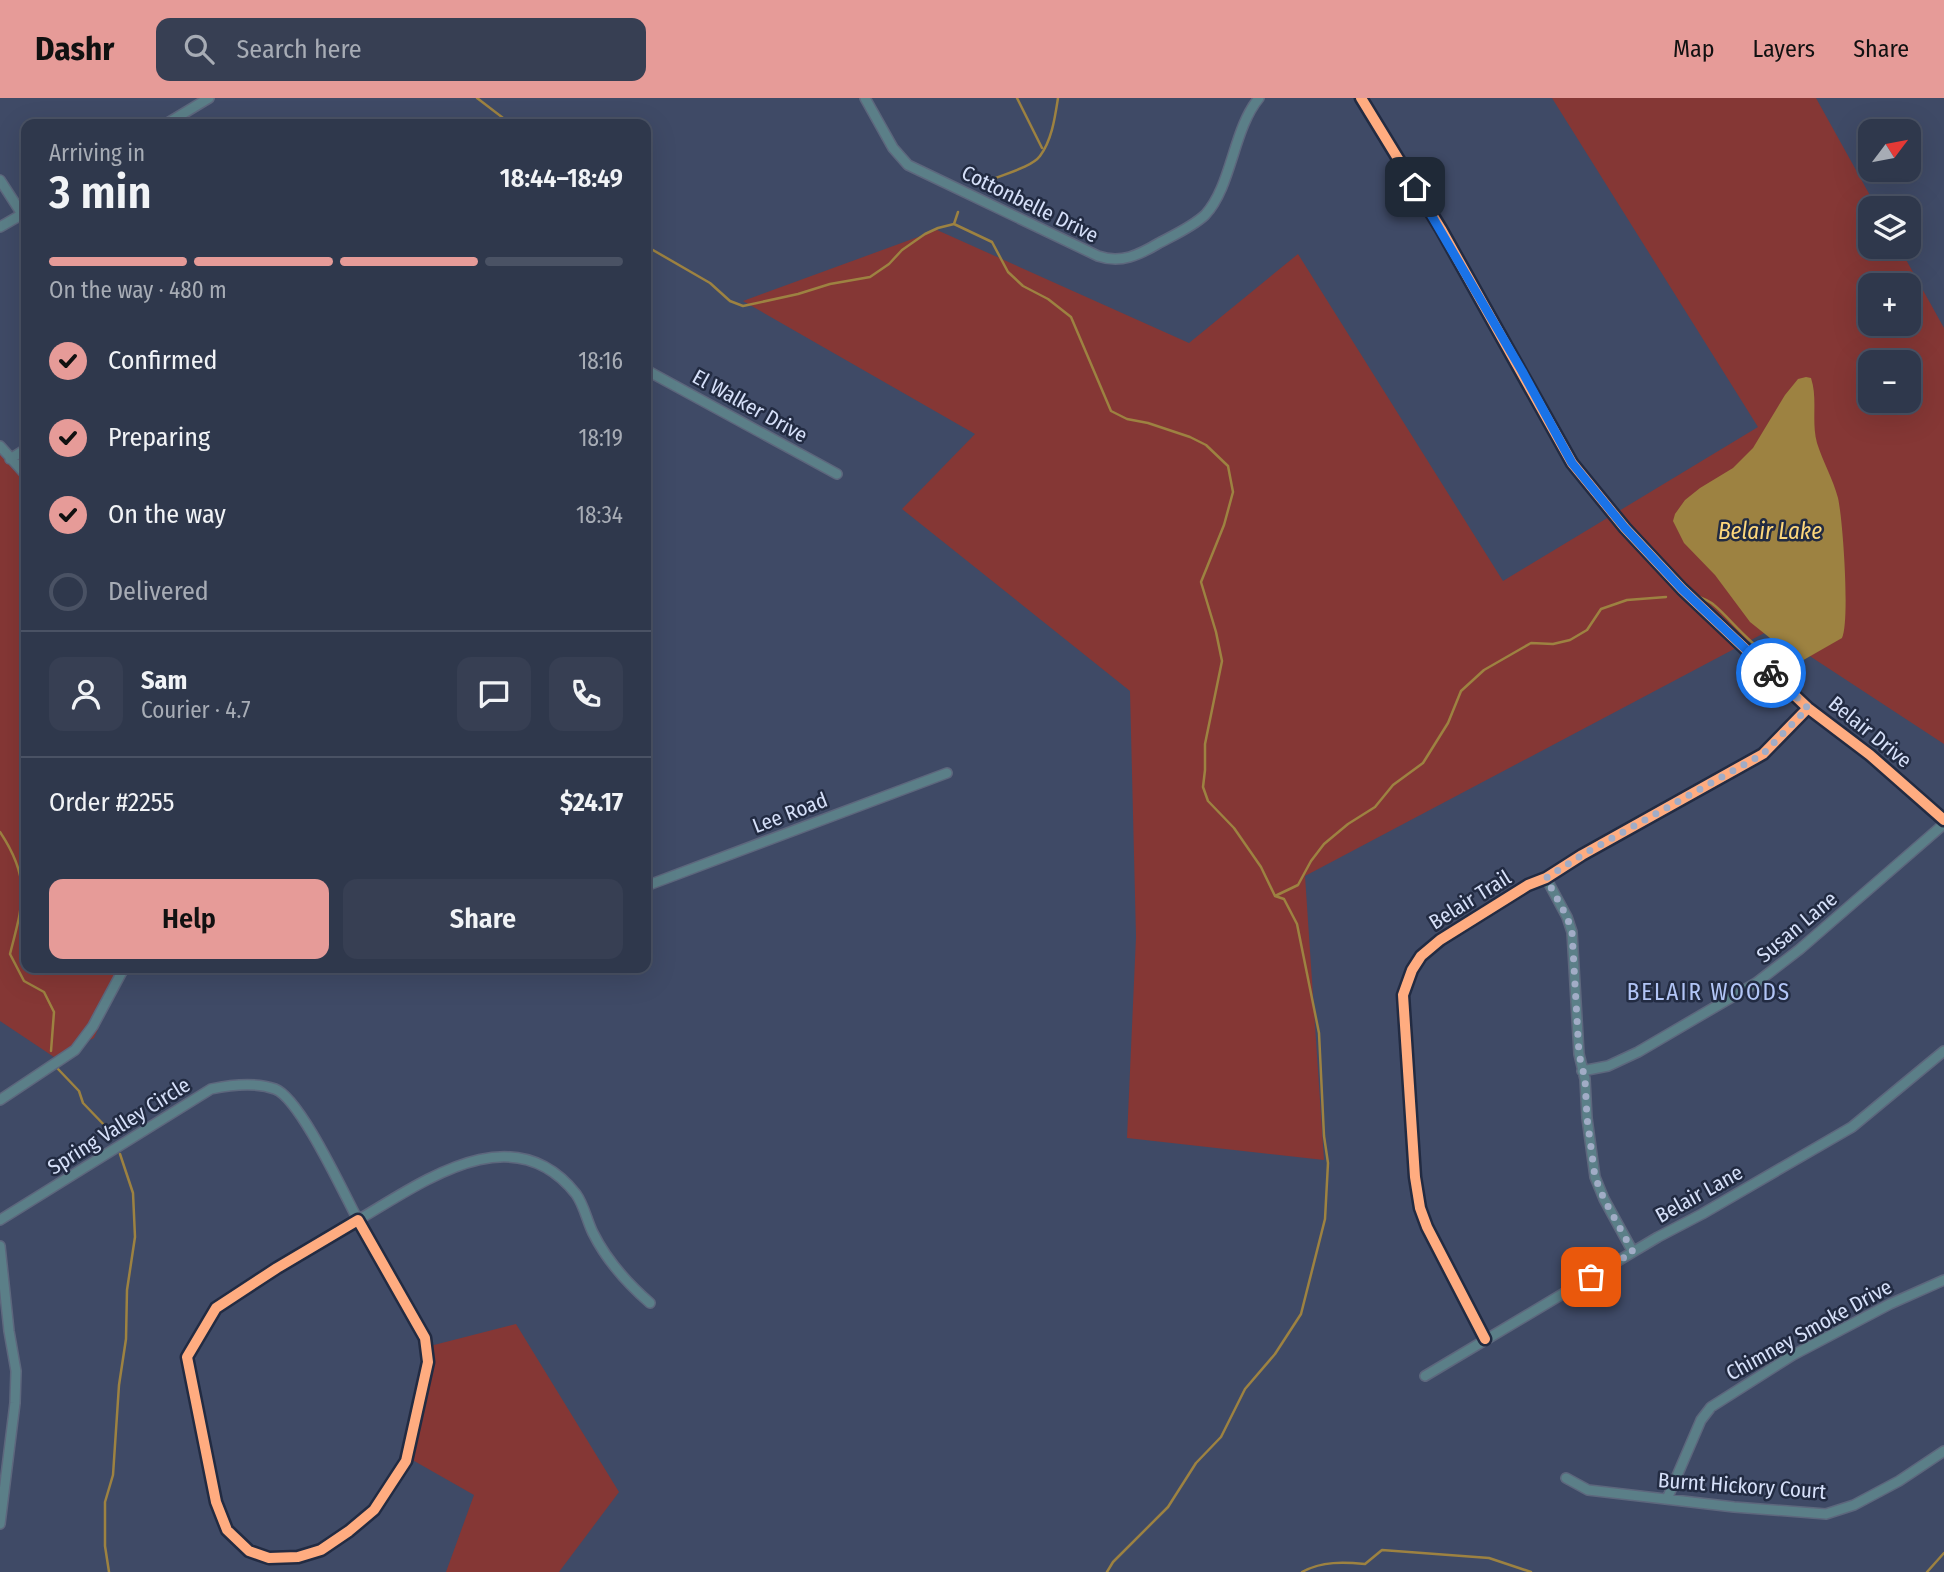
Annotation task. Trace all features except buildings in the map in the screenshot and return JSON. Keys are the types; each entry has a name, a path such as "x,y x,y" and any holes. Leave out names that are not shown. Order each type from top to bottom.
{"street":[{"path":"174,119 209,98"},
{"name":"Cottonbelle Drive","path":"866,98 893,148 908,164 1098,256 1119,259 1146,251 1194,223 1207,212 1216,197 1248,114 1259,98"},
{"name":"Belair Drive","path":"1361,98 1441,229 1572,463 1625,528 1682,589 1808,708 1870,755 1944,822"},
{"path":"0,180 21,209"},
{"path":"0,227 21,215"},
{"name":"El Walker Drive","path":"651,373 837,474"},
{"path":"0,446 21,470"},
{"path":"10,459 21,452"},
{"name":"Belair Trail","path":"1485,1339 1427,1227 1420,1208 1415,1177 1403,995 1412,970 1421,956 1440,940 1528,885 1546,878 1582,855 1763,754 1808,708"},
{"name":"Lee Road","path":"651,884 947,773"},
{"name":"Susan Lane","path":"1582,1070 1608,1066 1638,1052 1756,983 1800,949 1944,822"},
{"path":"1546,878 1572,932 1582,1070 1595,1177 1633,1252"},
{"path":"0,1100 75,1050 93,1026 121,973"},
{"name":"Belair Lane","path":"1425,1376 1633,1252 1852,1127 1944,1051"},
{"name":"Spring Valley Circle","path":"0,1220 211,1089 245,1085 277,1089 294,1107 311,1131 425,1338 428,1362 407,1461 374,1510 321,1550 298,1557 269,1558 249,1551 227,1530 216,1502 187,1357 216,1308 358,1220"},
{"path":"358,1220 454,1166 484,1157 532,1161 554,1171 578,1196 593,1234 631,1286 650,1303"},
{"path":"0,1246 4,1332 16,1371 0,1524"},
{"name":"Chimney Smoke Drive","path":"1667,1499 1700,1420 1711,1407 1793,1355 1890,1304 1944,1280"},
{"name":"Burnt Hickory Court","path":"1566,1478 1588,1490 1826,1514 1866,1499 1944,1451"}],"shaded area":[{"path":"1552,98 1816,98 1858,174 1858,182 1863,182 1870,196 1858,196 1858,259 1906,259 1913,273 1858,273 1858,336 1921,336 1921,287 1944,328 1944,744 1770,630 1305,876 1324,1160 1127,1138 1136,937 1130,691 902,509 975,434 743,301 937,230 1189,343 1298,254 1503,581 1758,427"},
{"path":"0,440 21,468 21,973 123,973 94,1038 54,1057 0,1021"},
{"path":"516,1324 619,1492 559,1572 446,1572 474,1495 409,1458 430,1346"}],"water":[{"name":"Belair Lake","path":"1811,378 1813,386 1817,443 1838,498 1846,592 1842,638 1800,662 1750,622 1715,575 1684,543 1673,521 1685,500 1733,468 1753,448 1785,395 1798,379"}],"waterway":[{"path":"477,98 504,119"},
{"path":"1017,98 1042,148"},
{"path":"986,182 1023,168 1040,156 1050,136 1058,98"},
{"path":"954,224 958,212"},
{"path":"651,249 710,283 730,301 743,306 870,277 925,234 954,224 992,242 1008,272 1023,286 1048,299 1071,317 1111,411 1127,419 1190,437 1206,445 1228,466 1233,492 1224,525 1201,582 1222,661 1205,744 1203,787 1208,801 1234,828 1261,867 1275,896 1284,899 1297,924 1319,1033 1324,1136 1328,1163 1325,1219 1301,1314 1275,1354 1245,1389 1221,1437 1196,1463 1168,1507 1113,1562 1107,1572"},
{"path":"1695,595 1712,603 1763,651 1786,661 1798,660"},
{"path":"1275,896 1298,885 1324,844 1375,807 1393,785 1423,763 1448,723 1461,691 1484,670 1531,643 1553,644 1570,640 1587,630 1601,609 1627,600 1666,597"},
{"path":"0,832 17,864 21,878"},
{"path":"21,906 10,954 24,981 44,992 54,1012 51,1051"},
{"path":"58,1069 79,1091 83,1103 108,1129 112,1137"},
{"path":"109,1572 105,1546 105,1502 113,1475 119,1385 126,1339 127,1290 135,1237 133,1193 120,1154"},
{"path":"1302,1572 1325,1564 1365,1564 1382,1550 1489,1558 1531,1572"},
{"path":"1927,1572 1944,1553"}],"cycle path":[{"path":"1361,98 1441,229 1572,463 1625,528 1682,589 1808,708 1870,755 1944,820"},
{"path":"1485,1339 1427,1227 1420,1208 1415,1177 1403,995 1412,970 1421,956 1440,940 1528,885 1546,878 1582,855 1763,754 1808,708"},
{"path":"358,1220 425,1338 428,1362 406,1461 374,1510 349,1531 321,1550 298,1557 269,1558 249,1551 227,1530 216,1502 187,1357 216,1308 358,1220"}],"way so far":[{"path":"1591,1277 1633,1252 1595,1177 1585,1079 1579,1054 1572,932 1555,891 1546,878 1582,855 1763,754 1808,708 1771,673"}],"district":[{"name":"BELAIR WOODS","path":"1709,992"}],"route":[{"path":"1415,187 1572,463 1625,528 1682,589 1771,673"}]}
